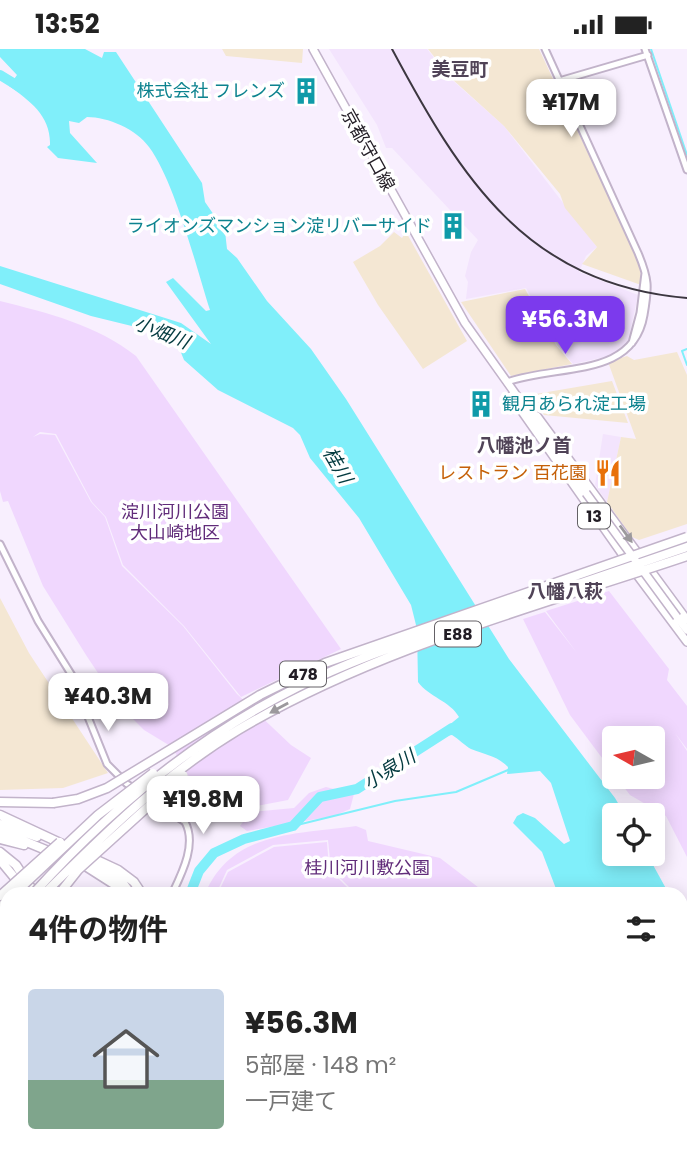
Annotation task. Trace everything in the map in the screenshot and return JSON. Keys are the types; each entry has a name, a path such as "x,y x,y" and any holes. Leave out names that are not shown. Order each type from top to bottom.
{"highway":[{"name":"478","path":"0,802 53,803 78,799 107,788 249,701 325,663 687,537"},
{"name":"E88","path":"21,887 98,815 190,748 269,702 330,671 401,644 687,547"},
{"name":"E88","path":"51,887 130,811 237,731 300,696 367,666 687,556"},
{"name":"E88","path":"39,887 87,838 148,783 192,751 269,702"},
{"path":"64,887 132,821 237,731"},
{"path":"0,815 118,870 137,887"},
{"path":"9,887 40,858 98,815"},
{"path":"0,824 55,840"},
{"path":"10,827 107,871 120,879 126,887"},
{"path":"0,831 95,871 120,887"},
{"path":"0,839 54,853"},
{"path":"3,856 27,887"},
{"path":"95,871 113,887"}],"main road":[{"name":"京都守口線","path":"313,49 452,301 507,384 631,556 678,613 687,630"},
{"name":"13","path":"507,384 527,403 598,495 678,613 687,620"},
{"name":"13","path":"507,384 511,397 584,506 687,642"}],"street":[{"path":"507,384 607,361 629,350 642,327 650,282 545,49"},
{"path":"559,81 646,52 687,170"},
{"path":"584,506 598,495"},
{"path":"0,544 38,621 83,691 86,712 107,764 127,784 185,822 189,828 189,849 175,887"},
{"path":"667,618 678,613"},
{"path":"172,799 186,816 185,822"}],"shaded area":[{"path":"222,49 303,49 302,63 226,56"},
{"path":"329,49 427,49 451,79 504,126 597,247 586,256 579,272 638,295 629,338 624,348 614,355 573,364 557,345 526,288 466,299 468,282 465,276 471,252 478,240 392,148 386,148 377,125"},
{"path":"428,49 539,49 640,264 641,285 582,264 597,247 565,208 560,194 504,126 452,79"},
{"path":"394,232 402,238 406,232 467,341 423,369 378,305 353,262 380,246"},
{"path":"525,289 556,345 572,364 511,376 461,302"},
{"path":"677,352 687,375 687,524 639,540 632,537 607,502 621,437 636,439 608,362 627,356 634,360"},
{"path":"612,381 628,423 544,415 530,395"},
{"path":"603,434 621,437 607,502 595,485"},
{"path":"0,598 29,653 108,773 63,788 0,790"}],"green space":[{"name":"淀川河川公園 大山崎地区","path":"0,301 88,328 136,356 341,649 241,697 184,626 123,565 106,517 92,502 56,434 40,432 33,437 40,434 55,435 91,502 105,517 122,566 183,626 237,694 291,745 311,758 288,800 235,810 211,801 196,789 172,747 144,730 120,706 43,586 8,501 3,502 0,491"},
{"path":"609,591 669,669 667,680 687,706 687,749 675,733 687,751 687,857 665,815 665,803 644,803 625,789 665,789 665,726 602,726 602,758 570,715 523,619 545,612 577,653 546,611"},
{"path":"326,787 354,794 350,809 334,816 247,831 240,826 250,812 294,808 309,793"},
{"name":"桂川河川敷公園","path":"356,826 366,830 368,841 440,858 478,887 349,887 331,869 328,840 273,845 227,870 219,887 209,887 217,873 232,858 268,839"},
{"path":"327,842 329,869 347,887 221,887 228,872 274,847"}],"water":[{"path":"0,49 85,49 102,58 104,52 116,52 202,183 205,202 225,231 227,249 237,258 267,301 311,349 346,399 509,659 602,781 602,789 608,789 615,798 618,803 602,803 602,866 654,866 665,887 555,887 542,852 513,823 517,816 523,813 535,818 564,844 570,841 551,783 540,771 507,774 508,767 499,760 471,749 452,735 445,736 442,731 459,717 418,682 417,629 411,605 359,518 310,458 300,435 293,428 218,390 184,360 178,345 144,329 91,316 0,284 0,266 181,323 211,344 166,282 173,278 206,311 210,310 168,181 149,147 121,125 87,117 79,123 69,121 70,133 97,163 58,158 47,147 50,145 47,126 38,110 9,86 17,75 0,57"}],"waterway":[{"path":"651,49 687,155"},
{"path":"0,75 23,89"},
{"path":"687,349 682,351 687,365"},
{"name":"小泉川","path":"193,887 199,871 214,853 244,839 293,826 320,797 357,789 452,728"},
{"path":"293,826 395,801 456,792 508,770"}],"railway":[{"path":"392,49 445,140 473,181 505,217 541,247 583,271 631,289 687,298"}],"place":[{"name":"株式会社 フレンズ","path":"306,91"},
{"name":"ライオンズマンション淀リバーサイド","path":"453,226"},
{"name":"観月あられ淀工場","path":"481,404"},
{"name":"レストラン 百花園","path":"608,473"}],"district":[{"name":"美豆町","path":"460,69"},
{"name":"八幡池ノ首","path":"524,445"},
{"name":"八幡八萩","path":"565,591"}],"water label":[{"name":"小畑川","path":"162,332"},
{"name":"桂川","path":"338,465"}]}
